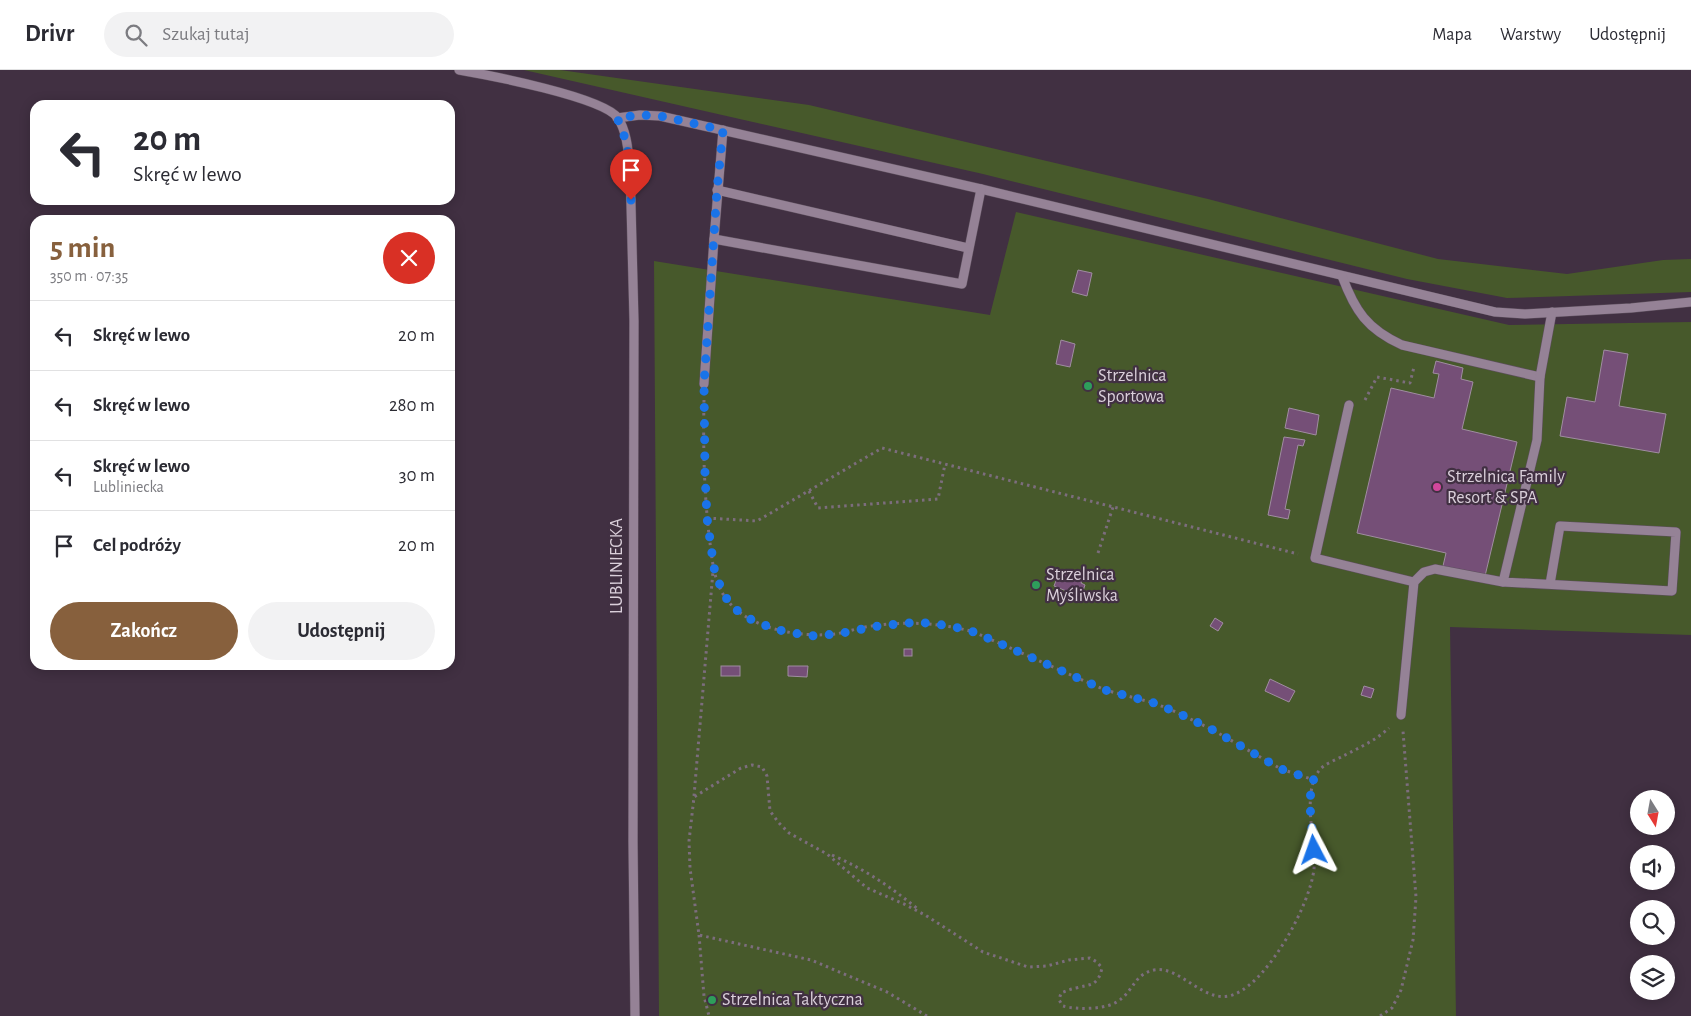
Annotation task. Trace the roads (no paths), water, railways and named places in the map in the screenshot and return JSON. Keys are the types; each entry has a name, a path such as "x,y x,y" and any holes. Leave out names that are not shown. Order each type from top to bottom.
{"street":[{"path":"459,70 584,99 602,106 617,118 640,115 660,116 981,189 1495,312 1509,314 1631,308 1691,302"},
{"name":"LUBLINIECKA","path":"617,118 624,136 630,166 632,251 635,1016"},
{"path":"704,384 717,190 723,130"},
{"path":"714,239 962,284 981,189"},
{"path":"717,190 968,248"},
{"path":"1342,276 1350,299 1358,311 1368,324 1386,338 1402,346 1540,377"},
{"path":"1502,582 1537,440 1540,377 1552,312"},
{"path":"1349,405 1315,558 1414,582"},
{"path":"1402,715 1414,582 1424,572 1435,569 1502,582 1672,591 1676,532 1560,526 1550,584"}],"place":[{"name":"Strzelnica Sportowa","path":"1088,386"},
{"name":"Strzelnica Family Resort & SPA","path":"1437,487"},
{"name":"Strzelnica Myśliwska","path":"1036,585"},
{"name":"Strzelnica Taktyczna","path":"712,1000"}]}
